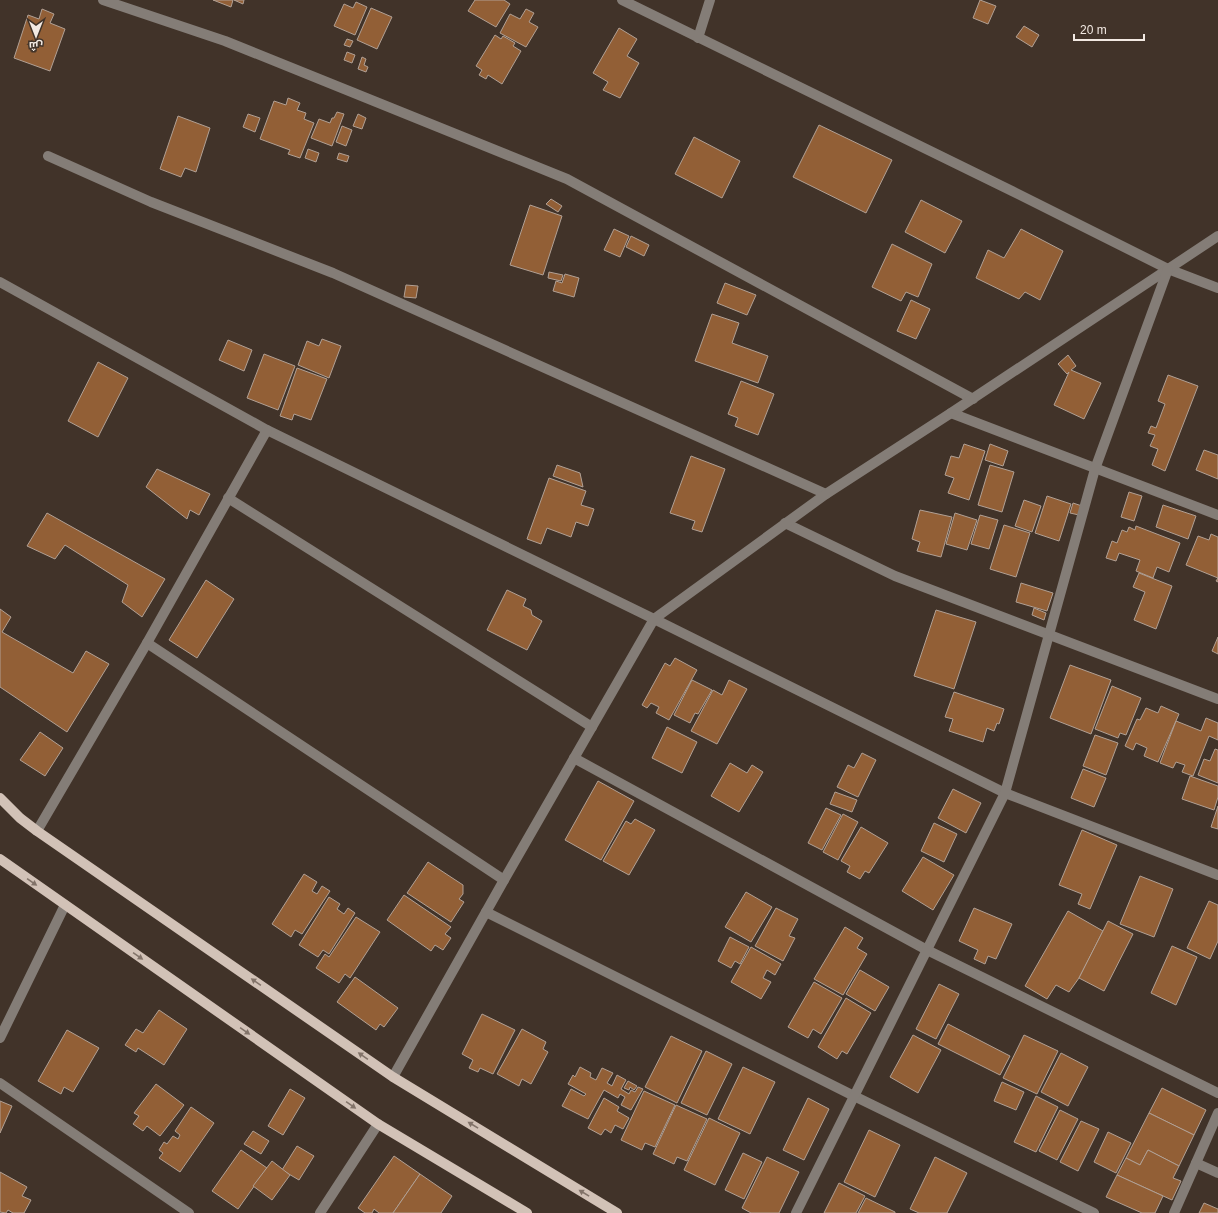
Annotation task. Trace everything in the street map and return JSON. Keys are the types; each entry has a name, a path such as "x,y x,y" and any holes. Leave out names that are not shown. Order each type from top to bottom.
{"main road":[{"path":"0,798 20,818 37,831 393,1077 617,1213"},
{"path":"0,859 378,1124 527,1213"}],"street":[{"path":"103,0 225,41 568,179 973,399"},
{"path":"622,0 1168,269 1218,288"},
{"path":"698,38 710,0"},
{"path":"48,156 151,202 333,273 826,494"},
{"path":"393,1077 654,619 826,494 973,399 1218,236"},
{"path":"796,1213 1005,793 1095,469 1168,269"},
{"path":"0,282 267,430 654,619 1005,793 1218,875"},
{"path":"951,413 1218,515"},
{"path":"37,831 147,643 267,430"},
{"path":"228,498 592,727"},
{"path":"785,524 895,576 1218,700"},
{"path":"147,643 504,880"},
{"path":"574,758 927,950 1218,1093"},
{"path":"0,1038 65,904"},
{"path":"486,912 854,1096 1094,1213"},
{"path":"0,1083 189,1213"},
{"path":"1174,1213 1218,1113"},
{"path":"320,1213 378,1124"},
{"path":"1196,1163 1218,1173"}],"building":[{"path":"213,0 233,0 231,7"},
{"path":"234,0 244,0 243,4"},
{"path":"475,0 504,0 510,4 496,27 468,11"},
{"path":"980,0 996,6 988,24 973,18"},
{"path":"356,2 367,7 355,35 334,26 344,4 353,8"},
{"path":"371,8 392,17 377,49 357,40"},
{"path":"42,9 54,14 50,23 65,29 50,71 14,58 28,15 39,19"},
{"path":"526,9 534,13 529,22 538,27 526,47 500,33 510,14 520,19"},
{"path":"1024,26 1039,35 1032,47 1016,37"},
{"path":"619,28 637,39 627,56 639,63 620,98 603,90 608,82 593,73"},
{"path":"495,35 501,39 503,36 515,43 513,46 521,51 502,84 488,75 486,79 479,75 482,70 476,66"},
{"path":"347,39 353,41 350,47 344,45"},
{"path":"347,52 355,55 352,63 344,60"},
{"path":"362,57 366,59 364,65 368,67 366,72 358,69"},
{"path":"288,98 300,103 297,110 306,113 304,119 314,123 300,158 288,154 290,150 260,139 274,101 286,105"},
{"path":"337,112 344,114 332,146 311,138 319,119 330,123"},
{"path":"248,114 260,118 255,132 243,127"},
{"path":"358,114 366,118 362,129 353,126"},
{"path":"178,116 210,128 196,172 185,168 181,177 160,169"},
{"path":"819,125 892,160 866,213 793,177"},
{"path":"342,126 352,130 346,146 336,142"},
{"path":"694,137 740,161 722,198 675,174"},
{"path":"308,149 319,153 316,162 305,158"},
{"path":"339,153 349,156 347,162 337,159"},
{"path":"551,199 562,206 558,212 546,204"},
{"path":"921,200 962,221 945,253 905,232"},
{"path":"530,205 562,216 543,275 510,265"},
{"path":"614,229 629,236 620,257 604,250"},
{"path":"1021,229 1063,251 1040,300 1025,292 1019,299 976,278 988,250 1004,258"},
{"path":"631,236 649,245 644,256 626,247"},
{"path":"892,244 932,264 918,297 906,292 901,301 872,287"},
{"path":"549,272 563,275 561,281 548,278"},
{"path":"565,274 579,278 574,297 553,291 556,281 562,283"},
{"path":"725,283 756,295 747,315 717,303"},
{"path":"406,285 418,286 416,298 404,297"},
{"path":"911,300 930,309 916,339 897,331"},
{"path":"712,314 739,323 732,343 768,356 758,383 695,361"},
{"path":"322,339 341,346 329,378 298,365 307,341 319,346"},
{"path":"228,340 252,350 244,371 219,360"},
{"path":"264,354 295,366 278,410 247,398"},
{"path":"1068,355 1076,366 1071,370 1101,383 1084,419 1054,405 1069,372 1067,374 1058,364"},
{"path":"98,362 128,378 98,437 68,421"},
{"path":"297,368 327,379 311,420 294,414 292,420 280,416"},
{"path":"1168,375 1198,386 1165,471 1152,465 1158,449 1150,446 1155,435 1148,433 1151,426 1156,428 1165,404 1158,401"},
{"path":"741,381 774,394 758,435 735,426 738,418 728,414"},
{"path":"964,444 985,451 969,500 948,493 954,478 945,475 951,456 959,458"},
{"path":"990,444 1008,451 1003,466 985,460"},
{"path":"1204,450 1218,455 1218,479 1196,470"},
{"path":"691,456 725,469 702,532 692,529 695,521 670,513"},
{"path":"557,465 580,473 583,487 553,476"},
{"path":"990,465 1014,472 1002,512 978,505"},
{"path":"157,469 210,494 199,515 190,510 187,519 146,487"},
{"path":"549,478 586,491 581,505 594,509 588,526 576,522 571,537 547,528 541,544 527,539"},
{"path":"1129,492 1142,496 1134,521 1121,517"},
{"path":"1047,496 1071,504 1059,541 1035,533"},
{"path":"1024,500 1041,506 1032,532 1015,526"},
{"path":"1073,503 1082,506 1079,515 1070,513"},
{"path":"1163,505 1196,516 1188,539 1156,527"},
{"path":"920,510 952,517 941,557 917,551 920,542 912,539"},
{"path":"47,513 165,579 142,617 122,602 128,585 65,545 55,559 27,546"},
{"path":"955,513 977,520 967,550 946,544"},
{"path":"980,515 998,520 989,549 971,544"},
{"path":"1004,525 1030,533 1016,577 990,569"},
{"path":"1136,526 1180,543 1169,572 1157,567 1153,578 1136,571 1140,560 1119,553 1116,561 1106,558 1112,541 1117,543 1122,530 1127,532 1129,527 1135,530"},
{"path":"1211,534 1218,537 1218,578 1186,565 1198,536 1209,540"},
{"path":"1139,573 1172,586 1156,629 1134,620 1145,592 1133,587"},
{"path":"206,580 234,599 197,658 169,640"},
{"path":"1021,583 1053,593 1047,611 1016,602"},
{"path":"507,590 526,599 523,606 531,610 532,615 542,621 527,650 487,630"},
{"path":"1034,608 1046,613 1044,620 1032,615"},
{"path":"0,609 11,617 2,632 73,673 86,651 109,664 67,732 0,687"},
{"path":"936,610 976,622 954,689 914,676"},
{"path":"1218,637 1218,654 1212,651"},
{"path":"675,658 697,670 669,720 656,713 659,707 651,703 647,708 642,705 665,663 670,666"},
{"path":"1070,665 1111,680 1091,734 1050,718"},
{"path":"692,680 712,690 698,714 695,713 690,723 674,715"},
{"path":"729,680 747,689 717,744 691,731 713,690 722,695"},
{"path":"1112,686 1141,698 1126,735 1120,733 1118,738 1095,729"},
{"path":"954,692 1004,709 999,724 997,723 994,731 987,728 983,742 949,731 953,719 945,717"},
{"path":"1161,706 1179,714 1158,762 1144,756 1147,748 1136,743 1133,750 1125,746 1137,719 1140,720 1146,708 1158,713"},
{"path":"1206,718 1218,723 1218,740 1209,736 1193,776 1182,772 1185,765 1176,762 1173,768 1160,763 1176,721 1201,731"},
{"path":"667,727 697,742 682,773 652,758"},
{"path":"40,732 63,748 45,776 20,760"},
{"path":"1095,735 1118,743 1106,775 1083,766"},
{"path":"1215,749 1218,750 1218,783 1198,775 1204,759 1210,761"},
{"path":"862,753 876,760 858,797 837,787 848,765 854,768"},
{"path":"730,763 747,773 752,765 763,772 739,812 711,796"},
{"path":"1083,769 1106,778 1094,807 1071,798"},
{"path":"1190,776 1218,786 1218,797 1214,810 1182,799"},
{"path":"598,781 634,801 601,860 565,840"},
{"path":"953,789 981,803 966,833 938,818"},
{"path":"835,792 857,800 852,812 830,804"},
{"path":"1218,806 1218,829 1211,827"},
{"path":"826,808 841,815 822,850 808,843"},
{"path":"843,814 858,822 838,860 823,852"},
{"path":"635,819 655,830 629,875 603,861 626,821 631,824"},
{"path":"934,823 957,834 944,862 921,851"},
{"path":"861,827 888,843 869,873 865,871 860,879 847,872 850,866 841,861"},
{"path":"1082,830 1117,845 1090,909 1078,904 1082,894 1059,885"},
{"path":"923,857 954,875 933,910 902,891"},
{"path":"428,862 463,885 463,894 459,899 464,902 451,922 407,893"},
{"path":"304,874 317,882 312,891 317,894 322,886 330,891 302,934 295,930 291,937 272,924"},
{"path":"1140,876 1173,889 1154,937 1120,924"},
{"path":"746,892 772,907 751,942 725,927"},
{"path":"404,895 451,927 445,934 451,938 443,950 435,945 431,951 387,920"},
{"path":"329,897 340,904 337,909 344,914 348,908 355,913 329,954 323,950 318,957 299,945"},
{"path":"1209,901 1218,905 1218,941 1210,959 1187,948"},
{"path":"776,908 798,919 789,936 795,938 783,961 755,946"},
{"path":"974,908 1012,924 996,959 988,956 985,964 974,959 978,950 959,941"},
{"path":"1068,911 1103,931 1079,978 1069,992 1056,985 1047,999 1025,986"},
{"path":"356,917 380,932 350,978 345,974 339,983 316,968 325,954 329,957"},
{"path":"1108,921 1133,934 1104,991 1079,978"},
{"path":"845,927 863,938 857,948 867,954 843,995 814,979"},
{"path":"730,937 749,947 740,964 735,961 731,968 718,961"},
{"path":"1172,946 1197,957 1176,1005 1151,993"},
{"path":"751,947 781,964 775,975 767,970 763,978 771,982 761,999 731,982"},
{"path":"860,970 889,987 875,1011 846,994"},
{"path":"355,977 398,1008 384,1027 380,1024 376,1030 337,1002"},
{"path":"814,982 842,998 821,1034 813,1029 808,1038 788,1027"},
{"path":"939,984 959,994 936,1039 916,1029"},
{"path":"846,998 871,1013 847,1054 842,1051 837,1059 818,1047"},
{"path":"159,1010 187,1029 164,1065 138,1048 136,1052 125,1045 136,1029 143,1033"},
{"path":"482,1014 515,1030 493,1074 480,1068 478,1072 469,1068 473,1060 462,1054"},
{"path":"948,1024 1010,1056 1000,1075 938,1044"},
{"path":"522,1029 546,1042 543,1049 548,1052 531,1084 522,1079 519,1086 497,1074"},
{"path":"67,1030 99,1048 73,1092 64,1087 61,1094 38,1081"},
{"path":"913,1035 941,1050 918,1093 890,1077"},
{"path":"1024,1035 1058,1051 1037,1094 1003,1078"},
{"path":"671,1036 702,1051 677,1103 645,1087"},
{"path":"706,1051 732,1064 707,1115 681,1103"},
{"path":"1061,1053 1088,1067 1068,1106 1041,1092"},
{"path":"580,1067 591,1073 590,1077 596,1080 602,1068 613,1073 607,1083 612,1086 617,1075 626,1080 621,1089 629,1094 631,1090 635,1092 638,1087 643,1089 631,1110 621,1105 625,1097 620,1094 618,1098 604,1090 588,1119 562,1106 571,1089 584,1096 586,1094 568,1084 573,1075 575,1077"},
{"path":"743,1067 775,1082 750,1134 718,1119"},
{"path":"628,1081 637,1086 634,1090 630,1087 629,1090 624,1088"},
{"path":"1002,1082 1024,1092 1016,1110 994,1101"},
{"path":"156,1084 184,1105 160,1136 147,1126 143,1131 133,1124 139,1116 134,1113"},
{"path":"1162,1088 1206,1110 1194,1135 1149,1113"},
{"path":"290,1089 305,1098 283,1135 268,1126"},
{"path":"644,1091 675,1105 655,1147 645,1143 642,1150 621,1140"},
{"path":"1036,1096 1058,1107 1036,1152 1014,1142"},
{"path":"604,1098 619,1107 617,1111 629,1118 623,1129 615,1125 611,1133 605,1129 601,1135 588,1128"},
{"path":"808,1098 829,1109 804,1160 783,1150"},
{"path":"0,1101 12,1106 0,1133"},
{"path":"676,1105 707,1119 687,1161 677,1157 674,1164 653,1154"},
{"path":"191,1107 214,1123 180,1172 159,1158 163,1153 159,1150 164,1142 167,1144 173,1136 178,1139 180,1135 175,1131"},
{"path":"1060,1110 1078,1119 1057,1160 1039,1151"},
{"path":"1149,1113 1194,1135 1179,1166 1148,1150 1140,1165 1126,1158"},
{"path":"709,1118 740,1133 715,1185 684,1170"},
{"path":"1081,1121 1099,1129 1078,1171 1060,1162"},
{"path":"869,1130 900,1145 875,1197 844,1182"},
{"path":"253,1131 269,1141 261,1154 244,1144"},
{"path":"1108,1132 1131,1143 1116,1173 1094,1162"},
{"path":"297,1146 314,1156 299,1180 282,1170"},
{"path":"241,1150 267,1168 238,1209 212,1191"},
{"path":"1148,1150 1179,1166 1173,1178 1181,1181 1172,1200 1117,1175 1126,1158 1140,1165"},
{"path":"743,1153 762,1162 744,1199 725,1190"},
{"path":"394,1156 420,1174 393,1213 379,1213 374,1209 372,1213 365,1213 358,1208"},
{"path":"767,1157 799,1172 779,1213 751,1213 742,1208"},
{"path":"935,1157 967,1173 947,1213 919,1213 910,1209"},
{"path":"272,1161 290,1175 272,1200 253,1186"},
{"path":"0,1172 27,1187 22,1196 31,1200 24,1213 13,1213 8,1210 6,1213 0,1212"},
{"path":"420,1174 452,1196 441,1213 393,1213"},
{"path":"1117,1175 1163,1196 1155,1213 1142,1213 1106,1197"},
{"path":"839,1183 865,1196 856,1213 824,1213"},
{"path":"866,1198 895,1212 895,1213 858,1213"},
{"path":"1204,1203 1218,1209 1218,1213 1199,1213"}]}
